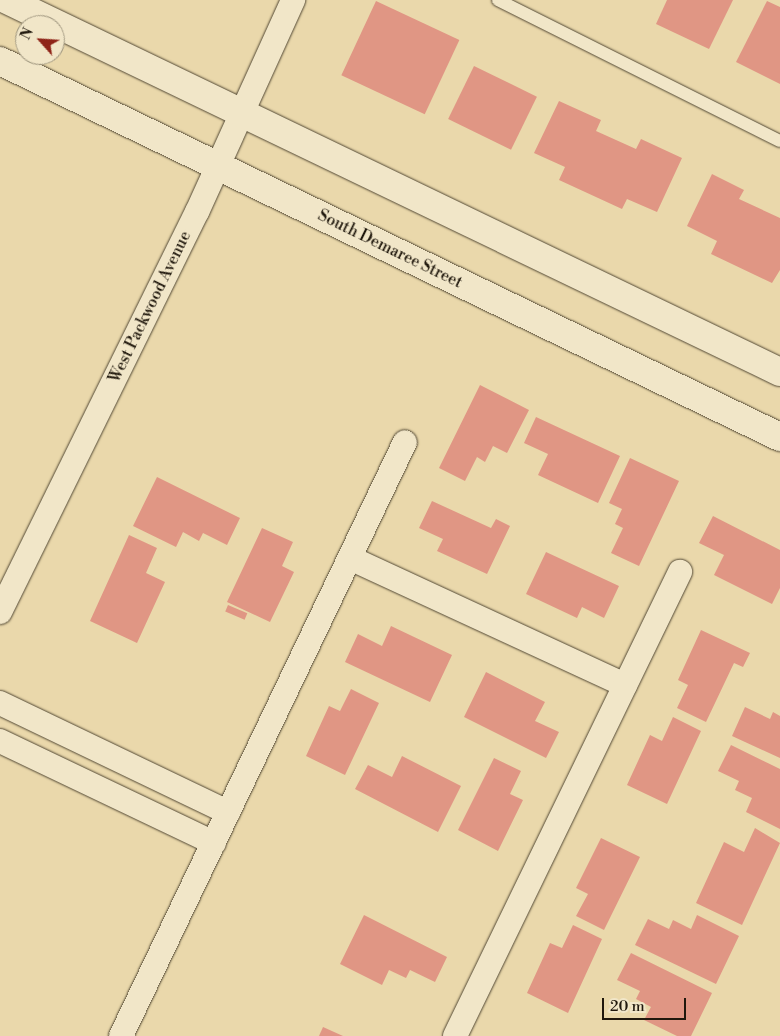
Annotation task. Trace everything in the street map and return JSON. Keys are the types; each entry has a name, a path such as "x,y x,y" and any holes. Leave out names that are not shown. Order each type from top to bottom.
{"main road":[{"path":"8,0 780,372"},
{"name":"South Demaree Street","path":"0,61 780,437"}],"street":[{"name":"West Packwood Avenue","path":"0,612 219,166 293,0"},
{"path":"121,1036 405,442"},
{"path":"350,558 625,686"},
{"path":"455,1036 680,572"},
{"path":"0,703 228,812"},
{"path":"0,741 214,843"}],"lane":[{"path":"498,0 780,141"}],"building":[{"path":"667,0 733,0 709,49 656,24"},
{"path":"376,1 459,40 425,114 341,75"},
{"path":"767,1 780,7 780,84 736,62"},
{"path":"474,66 537,97 511,150 448,119"},
{"path":"559,101 601,120 596,131 636,149 641,139 682,158 657,212 627,199 622,209 559,180 565,167 534,153"},
{"path":"712,174 744,190 739,199 780,218 780,270 772,283 711,254 717,241 687,226"},
{"path":"480,385 529,410 507,453 493,446 485,462 477,457 465,481 439,468"},
{"path":"536,417 620,456 598,503 538,475 548,454 524,443"},
{"path":"630,458 679,481 639,566 611,553 623,528 615,524 622,509 609,503"},
{"path":"157,477 240,518 227,545 203,533 199,541 183,532 176,547 133,526"},
{"path":"432,501 491,528 496,519 510,526 487,574 437,551 443,539 419,528"},
{"path":"713,516 780,550 780,588 772,604 714,575 724,555 699,543"},
{"path":"262,528 293,542 282,566 294,572 270,622 227,602"},
{"path":"129,535 157,548 146,573 165,582 137,643 90,621"},
{"path":"546,552 619,586 604,618 582,607 577,618 526,594"},
{"path":"228,605 247,613 245,620 225,611"},
{"path":"391,626 452,655 430,702 345,662 358,634 382,646"},
{"path":"701,630 750,653 743,667 734,663 706,722 677,708 688,685 678,680"},
{"path":"486,672 545,702 535,721 559,732 546,758 464,717"},
{"path":"351,689 379,703 345,775 306,756 329,706 340,711"},
{"path":"745,707 770,719 773,712 780,716 780,758 732,736"},
{"path":"673,717 701,731 667,804 627,785 650,735 662,741"},
{"path":"731,745 780,769 780,829 746,812 752,798 735,790 739,781 718,771"},
{"path":"402,756 461,786 438,832 355,789 368,765 392,777"},
{"path":"494,758 521,771 510,794 523,800 498,851 458,830"},
{"path":"755,828 780,843 742,925 696,903 724,842 744,852"},
{"path":"601,838 640,857 604,930 576,916 588,894 576,888"},
{"path":"364,915 447,957 435,982 410,970 406,978 389,970 382,985 340,964"},
{"path":"697,915 739,936 716,984 635,945 648,919 669,929 673,920 691,929"},
{"path":"573,925 602,939 568,1013 527,993 550,943 562,948"},
{"path":"631,953 712,993 691,1036 677,1036 644,1020 651,1007 636,999 640,991 617,980"},
{"path":"323,1027 343,1036 319,1036"}]}
